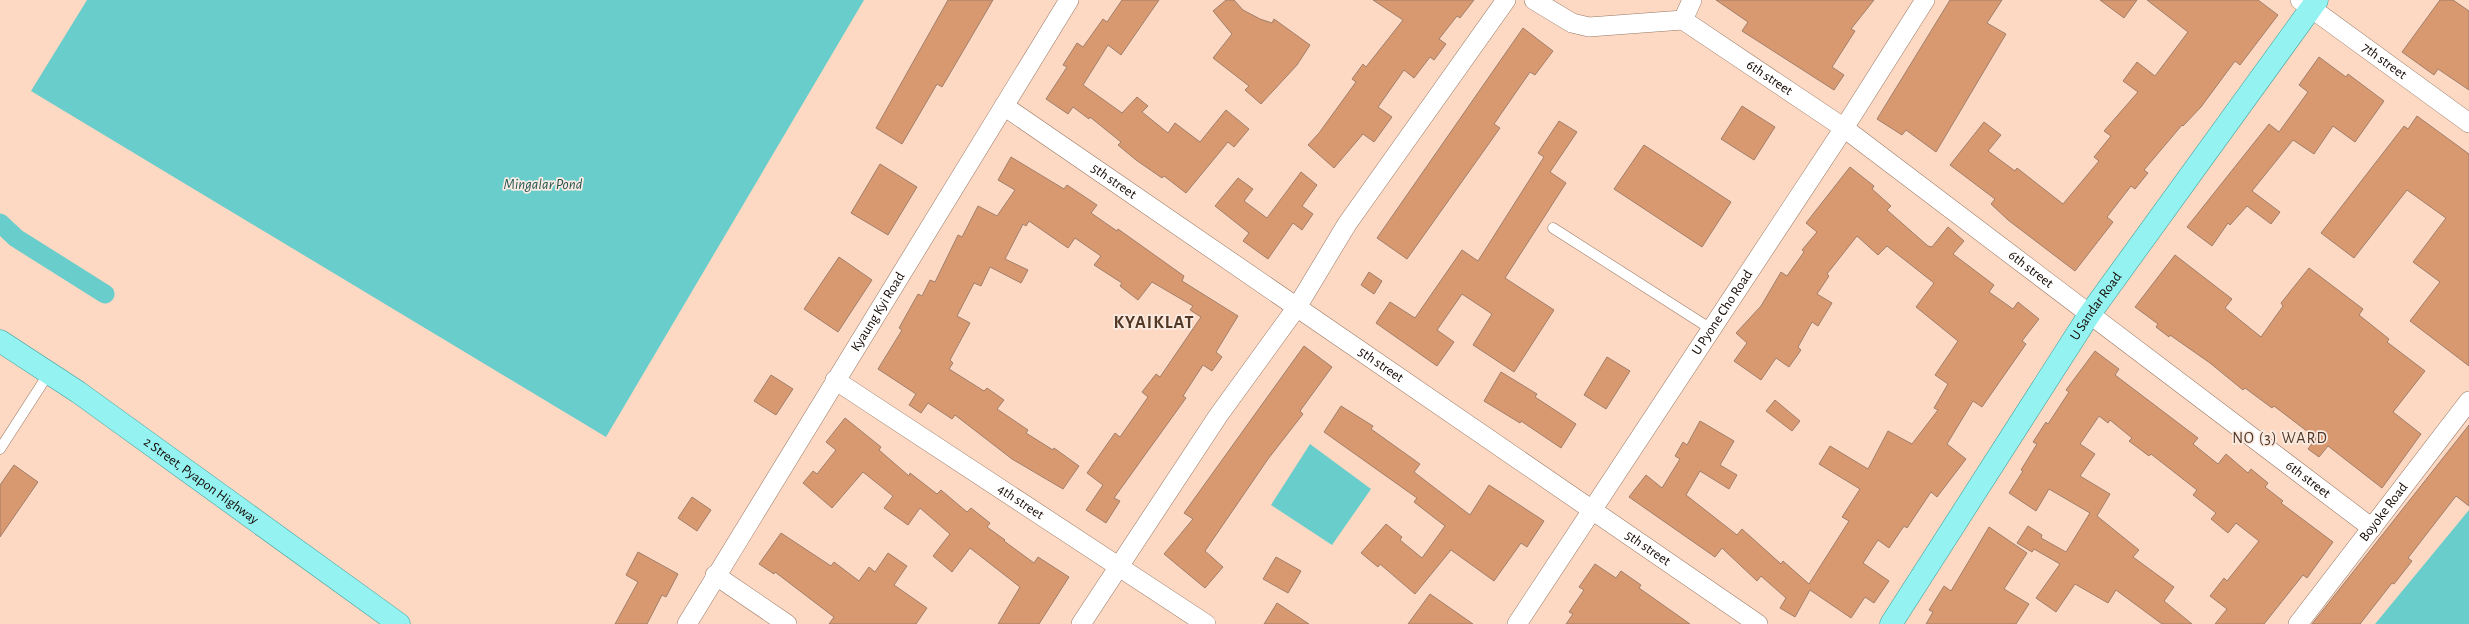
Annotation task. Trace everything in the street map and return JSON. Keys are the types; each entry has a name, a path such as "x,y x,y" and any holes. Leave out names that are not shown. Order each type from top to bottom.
{"main road":[{"name":"U Sandar Road","path":"1891,624 2089,315 2309,3"},
{"name":"2 Street, Pyapon Highway","path":"0,341 49,373 400,624"}],"street":[{"name":"Kyaung Kyi Road","path":"687,624 715,575 1069,0"},
{"path":"1081,624 1120,567 1218,416 1297,307 1347,224 1506,0"},
{"path":"1534,0 1572,23 1589,27 1683,20 1692,0"},
{"name":"U Pyone Cho Road","path":"1517,624 1591,509 1844,128 1925,0"},
{"name":"7th street","path":"2309,3 2469,123"},
{"name":"6th street","path":"1683,20 1844,128 2372,528"},
{"name":"5th street","path":"1004,106 1758,624"},
{"name":"4th street","path":"835,380 1206,624"},
{"name":"Boyoke Road","path":"2298,624 2469,401"},
{"path":"715,575 786,624"}],"lane":[{"path":"1553,228 1711,329"},
{"path":"0,449 49,373"}],"water":[{"name":"Mingalar Pond","path":"87,0 864,0 606,437 31,91"},
{"path":"1310,444 1371,489 1332,545 1271,505"},
{"path":"2469,510 2469,624 2375,624"}],"building":[{"path":"948,0 993,0 942,87 937,84 902,144 876,128"},
{"path":"1122,0 1159,0 1121,55 1108,45 1083,85 1122,113 1137,97 1148,106 1142,112 1168,133 1175,123 1200,142 1226,110 1249,129 1234,147 1228,142 1186,193 1164,176 1162,178 1136,160 1118,145 1121,142 1090,117 1089,119 1073,107 1068,114 1046,99 1067,67 1063,65 1077,43 1083,47 1103,19 1107,22"},
{"path":"1226,0 1234,0 1243,10 1260,19 1272,23 1274,19 1310,45 1297,65 1261,104 1245,90 1249,86 1213,58 1232,34 1213,11"},
{"path":"1373,0 1474,0 1460,18 1457,16 1439,39 1446,44 1434,60 1430,57 1414,78 1404,70 1378,107 1392,117 1374,142 1363,134 1334,168 1308,145 1319,133 1356,82 1352,79 1363,64 1366,67 1403,20"},
{"path":"1716,0 1874,0 1851,29 1855,31 1832,67 1844,75 1834,90 1742,31 1748,22"},
{"path":"1950,0 2002,0 1987,23 2006,34 1936,152 1906,130 1902,135 1877,119"},
{"path":"2100,0 2137,0 2124,18"},
{"path":"2147,0 2258,0 2278,15 2240,65 2235,61 2201,107 2183,126 2182,125 2144,170 2148,173 2135,189 2131,186 2107,217 2113,222 2075,271 2008,220 1991,204 1995,199 1950,165 1984,122 2001,135 1988,151 2015,171 2017,168 2063,204 2099,161 2094,157 2111,136 2104,131 2138,92 2123,81 2137,62 2155,76 2188,32"},
{"path":"2440,0 2453,0 2469,11 2469,90 2438,69 2434,75 2402,52"},
{"path":"1523,28 1553,51 1535,75 1530,72 1494,124 1500,128 1407,259 1377,238"},
{"path":"2319,57 2346,77 2348,74 2384,101 2355,142 2333,126 2314,154 2293,140 2252,191 2280,212 2271,224 2247,206 2230,225 2228,223 2212,246 2187,227 2269,124 2279,132 2308,92 2299,85"},
{"path":"1742,106 1775,127 1754,160 1721,139"},
{"path":"2417,116 2469,154 2469,366 2410,321 2440,282 2413,262 2446,218 2407,190 2354,258 2321,233 2404,126 2408,129"},
{"path":"1559,121 1577,132 1550,172 1566,183 1505,278 1554,310 1514,372 1473,345 1492,314 1462,294 1437,330 1454,342 1437,366 1376,323 1390,302 1415,318 1462,250 1478,261 1544,157 1538,153"},
{"path":"1644,145 1731,202 1702,247 1614,189"},
{"path":"1011,157 1064,189 1067,185 1097,205 1091,213 1117,231 1118,229 1184,276 1182,281 1238,316 1216,352 1222,357 1212,371 1203,365 1183,396 1186,398 1114,498 1120,501 1106,523 1086,510 1103,485 1087,473 1115,433 1120,437 1148,397 1142,392 1156,374 1160,377 1201,317 1190,310 1193,306 1152,282 1138,300 1120,286 1122,283 1094,265 1101,256 1075,238 1068,248 1029,221 1026,226 1023,224 1005,259 1028,270 1021,283 990,267 981,286 974,283 957,316 970,323 950,360 953,363 949,369 984,391 987,388 1004,400 997,409 1028,430 1026,433 1053,450 1054,448 1079,466 1063,489 1012,459 955,415 952,419 928,403 921,413 909,405 916,394 878,369 902,330 899,328 918,294 922,296 930,280 935,282 958,235 962,237 978,206 997,216 1015,190 998,180"},
{"path":"880,164 917,187 888,235 851,213"},
{"path":"1850,167 1874,186 1872,189 1891,206 1887,210 1928,246 1932,247 1948,227 1964,241 1953,254 1994,285 1989,292 2013,309 2018,302 2039,319 2022,341 2026,344 1982,407 1973,401 1947,444 1966,459 1937,497 1931,492 1907,528 1904,526 1889,548 1878,540 1863,563 1889,581 1874,603 1865,597 1851,618 1810,590 1795,617 1780,608 1786,598 1761,576 1757,581 1722,548 1715,557 1629,497 1646,475 1662,488 1680,459 1675,456 1683,442 1687,445 1700,421 1734,441 1720,465 1737,475 1729,489 1700,471 1686,495 1737,535 1742,529 1781,564 1783,561 1809,584 1849,521 1842,517 1860,489 1819,464 1830,446 1868,469 1888,431 1912,444 1938,410 1934,408 1948,384 1935,375 1958,341 1916,307 1934,283 1887,246 1878,255 1857,236 1827,274 1829,276 1817,294 1832,303 1818,326 1812,322 1798,347 1801,350 1789,367 1776,358 1761,380 1734,361 1747,343 1736,333 1761,306 1781,272 1787,276 1804,252 1802,250 1817,232 1806,223"},
{"path":"1301,172 1317,185 1302,206 1313,214 1302,230 1293,223 1268,259 1243,241 1249,233 1215,206 1238,178 1253,189 1244,201 1267,218"},
{"path":"2175,255 2232,299 2225,308 2261,337 2283,306 2281,303 2309,268 2363,309 2359,315 2389,339 2387,342 2425,371 2393,412 2421,434 2382,488 2328,446 2319,457 2308,449 2316,438 2274,406 2272,408 2245,388 2243,390 2210,363 2170,335 2169,337 2156,327 2158,324 2135,307"},
{"path":"839,257 872,280 838,332 804,309"},
{"path":"1369,272 1382,281 1374,294 1361,285"},
{"path":"1304,346 1332,367 1300,411 1303,414 1268,459 1205,551 1223,567 1205,588 1164,554 1193,519 1184,513"},
{"path":"2095,351 2119,369 2115,375 2198,438 2193,444 2218,464 2226,454 2248,473 2251,469 2268,483 2265,487 2283,501 2281,503 2333,542 2307,578 2303,575 2264,624 2215,624 2227,609 2210,596 2224,578 2227,581 2259,541 2236,523 2228,533 2211,519 2216,513 2193,495 2197,490 2151,454 2149,456 2129,441 2132,438 2110,420 2108,423 2099,416 2080,444 2095,454 2080,476 2110,494 2097,516 2139,550 2133,557 2174,587 2164,601 2192,624 2162,624 2116,590 2108,603 2075,584 2056,612 2036,598 2060,564 2034,549 2032,552 2017,543 2028,526 2042,535 2041,538 2066,552 2090,513 2049,489 2036,511 2009,493 2023,471 2021,470 2037,444 2033,442 2046,422 2048,424 2069,392 2066,390"},
{"path":"1607,357 1630,371 1606,409 1584,395"},
{"path":"1501,372 1537,394 1535,397 1576,424 1561,448 1521,421 1520,423 1484,401"},
{"path":"771,375 793,389 776,415 754,401"},
{"path":"1775,400 1800,421 1792,431 1766,411"},
{"path":"1341,406 1373,426 1371,429 1420,464 1414,472 1470,515 1489,485 1544,521 1527,547 1521,543 1494,581 1451,550 1415,594 1380,564 1378,567 1361,553 1386,524 1402,537 1400,540 1422,558 1445,526 1414,502 1417,498 1324,432"},
{"path":"845,418 881,447 879,450 909,476 910,473 937,494 941,490 967,512 971,508 990,523 987,527 1034,563 1038,557 1069,577 1039,624 998,624 1020,587 970,548 952,572 933,556 950,534 920,508 908,525 884,508 893,496 863,472 832,508 803,483 813,471 817,474 836,450 826,442"},
{"path":"2469,425 2469,506 2456,496 2408,558 2412,561 2394,584 2392,583 2360,624 2312,624"},
{"path":"14,465 38,482 0,537 0,485"},
{"path":"692,497 711,510 697,531 678,518"},
{"path":"1989,527 2027,553 2004,589 2029,604 2016,624 1926,624 1933,612 1929,610 1944,586 1951,591"},
{"path":"781,533 831,566 834,562 859,581 869,567 875,572 888,553 907,566 894,585 927,608 916,624 829,624 834,617 775,572 774,574 759,564"},
{"path":"638,552 678,574 666,597 662,595 647,624 615,624 638,582 626,575"},
{"path":"1276,557 1301,571 1288,593 1263,579"},
{"path":"1595,564 1616,578 1621,571 1641,585 1639,588 1690,624 1566,624 1573,614 1569,612 1584,590 1579,587"},
{"path":"1430,594 1473,624 1408,624"},
{"path":"1277,603 1309,624 1264,624"}],"waterway":[{"path":"0,223 16,238 105,294"}],"district":[{"name":"KYAIKLAT","path":"1154,323"},
{"name":"NO (3) WARD","path":"2280,438"}]}
